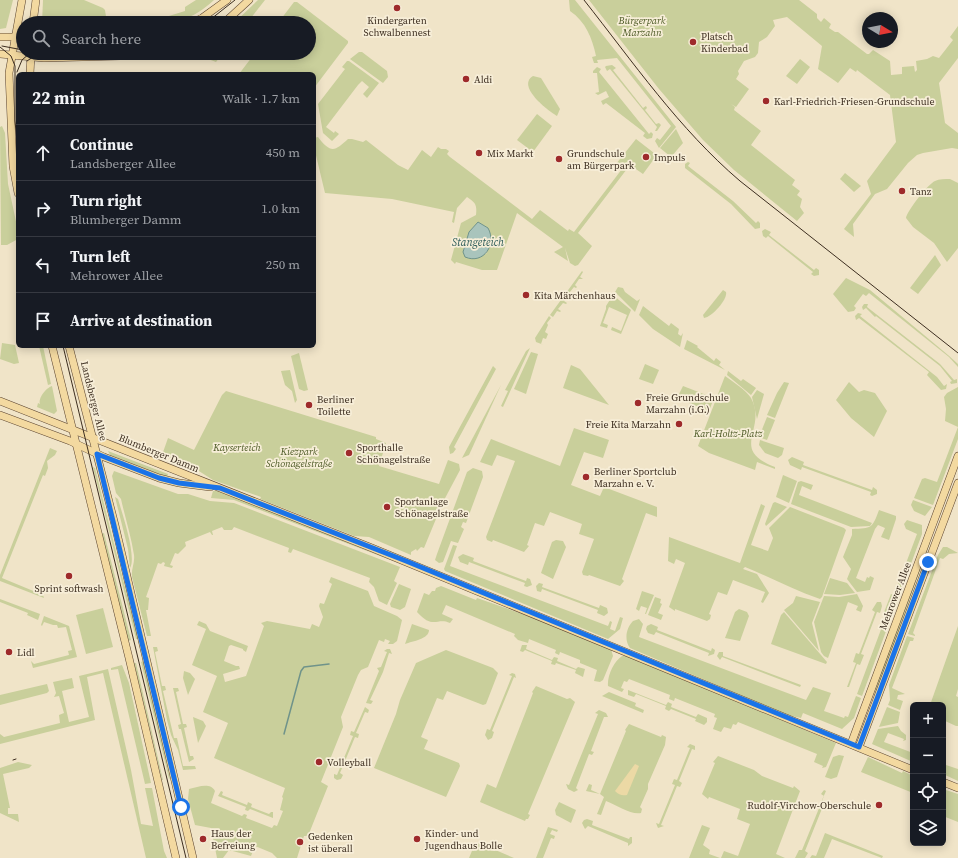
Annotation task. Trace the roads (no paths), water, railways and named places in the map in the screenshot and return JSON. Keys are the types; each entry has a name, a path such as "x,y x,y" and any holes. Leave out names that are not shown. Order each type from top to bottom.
{"main road":[{"path":"19,16 22,0"},
{"path":"34,16 36,0"},
{"path":"204,16 227,0"},
{"path":"232,16 249,0"},
{"path":"16,32 9,73 12,166 16,185"},
{"path":"0,37 15,37"},
{"path":"0,54 16,56"},
{"path":"30,72 31,60"},
{"path":"52,348 176,858"},
{"name":"Landsberger Allee","path":"70,348 97,454 193,858"},
{"name":"Blumberger Damm","path":"0,401 406,561 910,769"},
{"name":"Blumberger Damm","path":"0,415 75,443 97,454 159,478 179,483 220,488"},
{"name":"Mehrower Allee","path":"851,744 958,456"},
{"name":"Mehrower Allee","path":"859,747 958,483"},
{"path":"946,783 958,788"}],"water":[{"name":"Stangeteich","path":"478,222 488,228 491,240 487,252 483,256 472,259 465,257 463,252 469,232"}],"waterway":[{"path":"284,734 301,671 304,667 329,664"}],"tram line":[{"path":"215,16 235,0"},
{"path":"584,0 677,117 718,161 740,181 958,353"},
{"path":"2,46 16,49"},
{"path":"0,47 11,56 15,66 16,131"},
{"path":"17,72 22,60"},
{"path":"63,348 186,858"}],"place":[{"name":"Kindergarten Schwalbennest","path":"397,8"},
{"name":"Platsch Kinderbad","path":"693,42"},
{"name":"Aldi","path":"466,79"},
{"name":"Karl-Friedrich-Friesen-Grundschule","path":"766,101"},
{"name":"Mix Markt","path":"479,153"},
{"name":"Impuls","path":"646,157"},
{"name":"Grundschule am Bürgerpark","path":"559,159"},
{"name":"Tanz","path":"902,191"},
{"name":"Kita Märchenhaus","path":"526,295"},
{"name":"Freie Grundschule Marzahn (i.G.)","path":"638,403"},
{"name":"Berliner Toilette","path":"309,405"},
{"name":"Freie Kita Marzahn","path":"679,424"},
{"name":"Sporthalle Schönagelstraße","path":"349,453"},
{"name":"Berliner Sportclub Marzahn e. V.","path":"586,477"},
{"name":"Sportanlage Schönagelstraße","path":"387,507"},
{"name":"Sprint softwash","path":"69,576"},
{"name":"Lidl","path":"9,652"},
{"name":"Volleyball","path":"319,762"},
{"name":"Rudolf-Virchow-Oberschule","path":"879,805"},
{"name":"Haus der Befreiung","path":"203,839"},
{"name":"Kinder- und Jugendhaus Bolle","path":"417,839"},
{"name":"Gedenken ist überall","path":"300,842"}],"park label":[{"name":"Bürgerpark Marzahn","path":"642,26"},
{"name":"Karl-Holtz-Platz","path":"728,433"},
{"name":"Kayserteich","path":"237,447"},
{"name":"Kiezpark Schönagelstraße","path":"299,456"}]}
